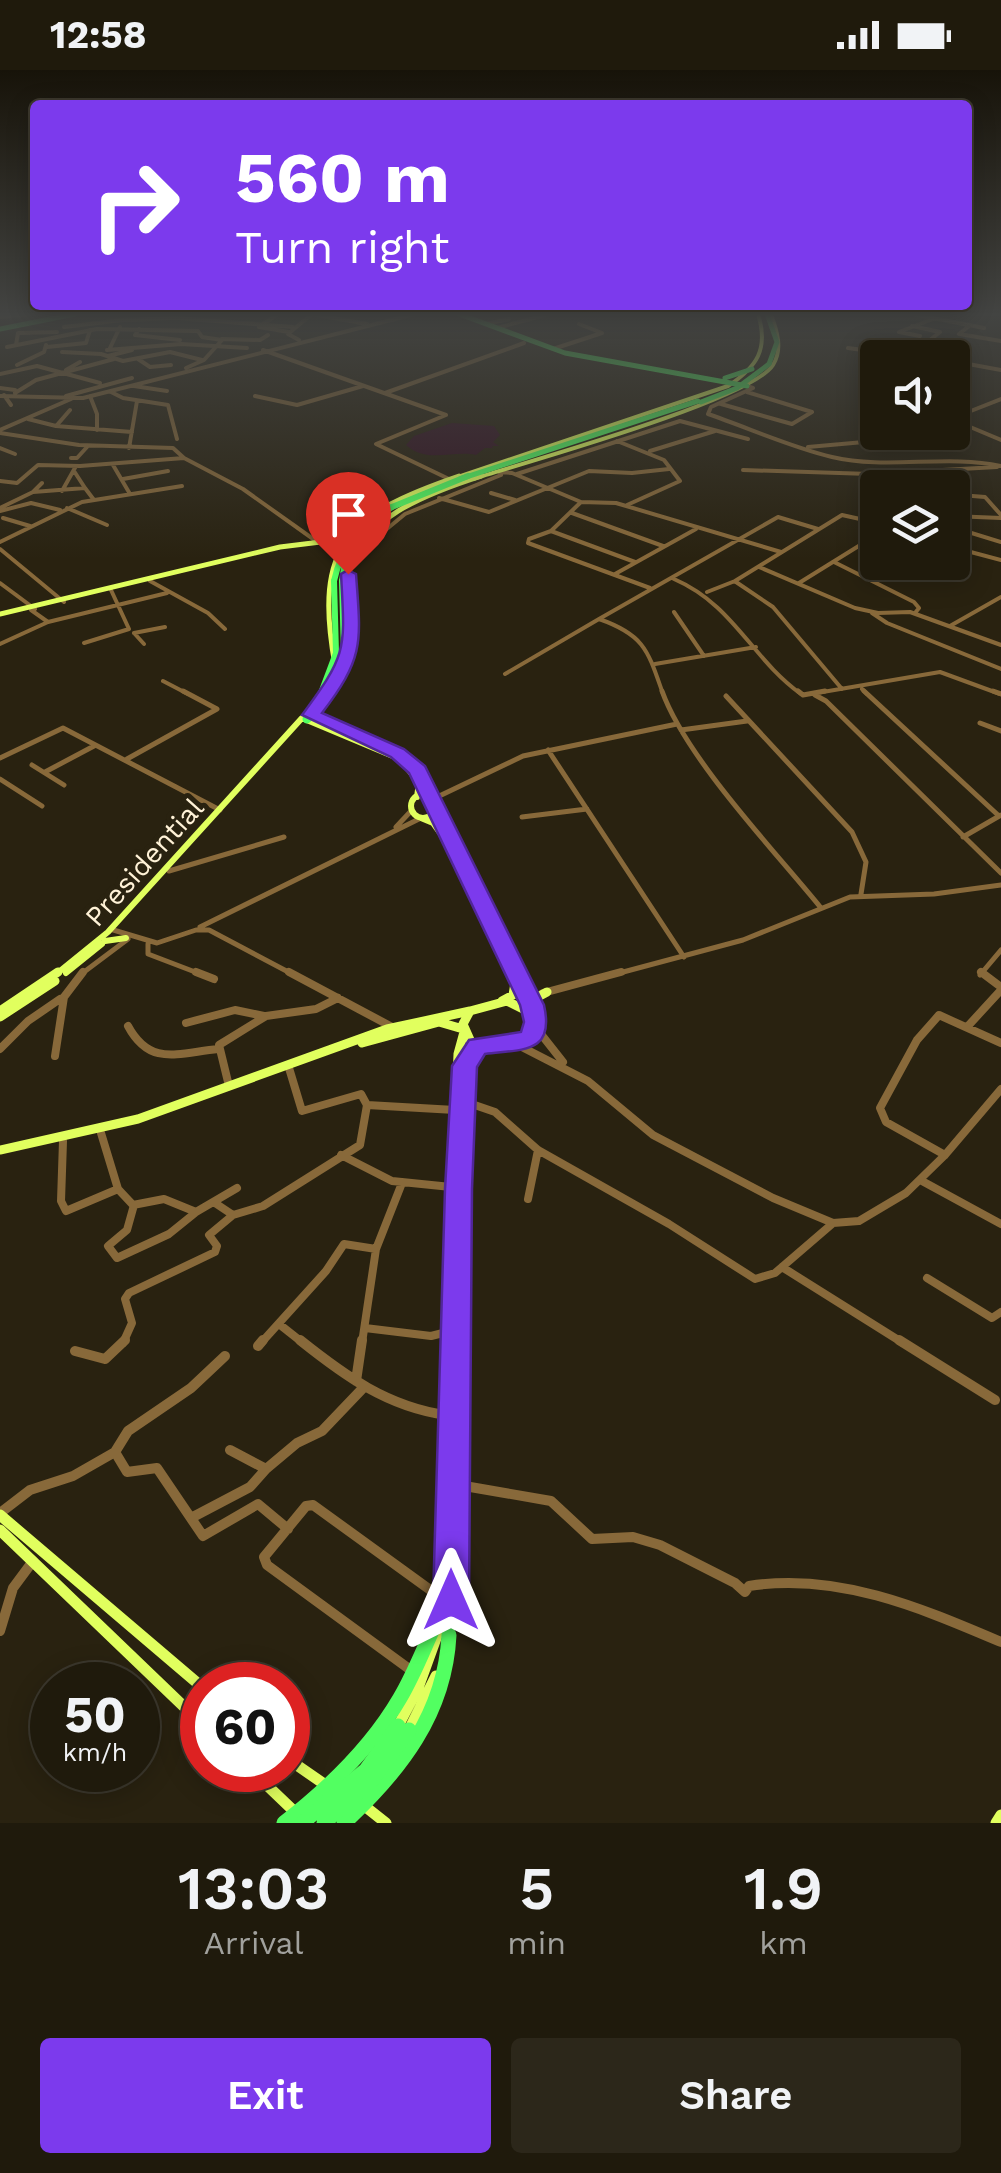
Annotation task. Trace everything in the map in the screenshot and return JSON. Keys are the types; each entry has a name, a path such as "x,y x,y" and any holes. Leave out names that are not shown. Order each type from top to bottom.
{"highway":[{"path":"307,716 339,679 338,581 345,562 357,542 395,508 714,396"},
{"path":"298,1821 382,1725 414,1672 441,1606"},
{"path":"344,1823 406,1756 444,1678 449,1635"},
{"path":"298,1821 366,1770 404,1728"},
{"path":"324,1823 372,1780 404,1728"}],"main road":[{"path":"340,665 353,644 348,574 365,542 402,510 512,472 704,396"},
{"path":"340,665 326,586 328,570 342,541 377,511 443,479 720,396"},
{"path":"0,616 316,541 365,542"},
{"path":"62,601 292,546 342,541"},
{"path":"0,1152 119,1124 393,1030 505,1001 513,995 515,983 440,832 433,823 411,811 419,783 405,763 307,716"},
{"path":"307,716 404,757 418,770 530,1000 535,1022 532,1037 514,1043 477,1046 466,1060 450,1186 439,1632 404,1728"},
{"name":"Presidential","path":"0,1014 55,982 123,923 218,809 307,716"},
{"path":"417,797 432,797"},
{"path":"128,938 110,933 218,809"},
{"path":"421,818 435,810"},
{"path":"123,923 128,938"},
{"path":"530,1000 547,992"},
{"path":"505,1001 524,1006 535,1022"},
{"path":"404,1728 438,1670 449,1635 458,1044 470,1011"},
{"path":"0,1152 101,1133 393,1030 440,1022 464,1030 477,1046"},
{"path":"0,1514 180,1668"},
{"path":"0,1530 180,1703"},
{"path":"310,1774 364,1805 386,1823"},
{"path":"271,1792 298,1821"},
{"path":"996,1823 1001,1815"}],"street":[{"path":"2,396 12,406"},
{"path":"49,396 72,399"},
{"path":"0,431 72,399 90,396 98,417 97,430"},
{"path":"121,396 168,405 177,439"},
{"path":"255,396 297,405 329,396"},
{"path":"390,396 446,415 376,444 443,479"},
{"path":"732,396 708,410 710,416 802,448 854,460 977,461 1000,467"},
{"path":"719,404 792,424 812,412 770,396"},
{"path":"1001,399 958,416 963,424 1001,440"},
{"path":"129,448 137,401"},
{"path":"56,426 70,410"},
{"path":"28,419 56,426 132,432"},
{"path":"512,472 680,422 748,440"},
{"path":"0,431 54,443 173,448 184,458 237,485 316,541"},
{"path":"649,451 715,431"},
{"path":"616,440 664,460 679,482 625,506"},
{"path":"802,448 860,442"},
{"path":"46,449 54,443"},
{"path":"71,458 77,458 88,446"},
{"path":"0,448 15,454"},
{"path":"0,482 17,483 36,465 75,468 184,458"},
{"path":"112,464 130,494"},
{"path":"743,470 855,474 1000,467"},
{"path":"75,468 94,500"},
{"path":"61,492 75,468"},
{"path":"440,498 486,512 588,471 632,473 670,468"},
{"path":"122,479 168,472"},
{"path":"512,472 581,502 605,500 781,552"},
{"path":"365,542 405,514 500,474"},
{"path":"0,510 42,483"},
{"path":"62,601 0,546 64,509 94,500 182,486"},
{"path":"33,492 85,488"},
{"path":"491,492 516,500"},
{"path":"970,496 985,498 1001,516"},
{"path":"581,502 572,513 559,518 552,531 527,541 651,589"},
{"path":"0,510 12,511 32,503 64,509 107,525"},
{"path":"572,513 663,546"},
{"path":"706,592 734,582 844,515 860,518"},
{"path":"970,516 1001,516"},
{"path":"505,674 778,517 818,529"},
{"path":"3,518 31,526"},
{"path":"614,574 696,528"},
{"path":"552,531 635,562"},
{"path":"970,533 1001,542"},
{"path":"800,582 860,545"},
{"path":"970,552 1001,560"},
{"path":"766,562 781,576"},
{"path":"834,562 914,602 918,608 915,614"},
{"path":"759,567 870,613 887,624 1001,668"},
{"path":"672,578 706,592 735,619 790,687 803,695 945,672 1001,694"},
{"path":"150,580 166,593 208,613 225,628"},
{"path":"734,582 773,606 843,690"},
{"path":"0,583 48,622"},
{"path":"111,590 120,605 123,623 144,644"},
{"path":"0,644 48,622 166,593"},
{"path":"949,626 1001,597"},
{"path":"674,612 704,656"},
{"path":"870,613 915,614 1001,645"},
{"path":"599,618 631,632 646,646 679,727 822,908"},
{"path":"84,643 166,627"},
{"path":"655,664 756,647"},
{"path":"126,760 217,709 163,681"},
{"path":"861,688 999,819 963,837"},
{"path":"814,695 826,701 999,872 988,885"},
{"path":"726,696 860,845 868,870 860,895"},
{"path":"432,797 523,756 679,727 747,721"},
{"path":"980,723 1001,731"},
{"path":"2,754 60,729 218,809"},
{"path":"45,772 95,746"},
{"path":"548,750 684,957"},
{"path":"32,764 64,784"},
{"path":"0,779 42,806"},
{"path":"522,817 588,809"},
{"path":"395,828 411,811"},
{"path":"55,1056 58,1010 66,986 128,938 158,943 190,932 421,818"},
{"path":"169,871 284,837"},
{"path":"547,992 743,940 860,895 934,894 1001,885"},
{"path":"190,932 218,933 393,1030"},
{"path":"110,933 148,944 168,944 209,932 337,998"},
{"path":"148,944 148,954 214,978"},
{"path":"968,1026 1001,989 979,974 1001,950"},
{"path":"0,1050 65,994"},
{"path":"128,1026 139,1047 158,1054 218,1049 266,1016 316,1009 337,998"},
{"path":"505,1001 530,1000"},
{"path":"186,1023 236,1010 266,1016"},
{"path":"945,1156 886,1122 880,1108 926,1026 939,1015 1001,1043"},
{"path":"535,1022 553,1057"},
{"path":"514,1043 553,1057 640,1128 773,1198 833,1223"},
{"path":"218,1049 229,1086"},
{"path":"75,1351 100,1360 115,1351 133,1321 126,1296 214,1252 217,1246 209,1235 233,1215 263,1206 360,1145 367,1105 361,1094 302,1111 290,1068"},
{"path":"367,1105 493,1110 528,1137 538,1150 669,1224 755,1279 766,1279 833,1223 872,1215 922,1180 1001,1088"},
{"path":"101,1133 118,1189 134,1205"},
{"path":"63,1141 61,1200 66,1211 118,1189"},
{"path":"528,1199 538,1150"},
{"path":"341,1155 402,1183 450,1186"},
{"path":"922,1180 1000,1220"},
{"path":"191,1518 250,1487 297,1442 322,1431 360,1384 376,1249 402,1183"},
{"path":"134,1205 127,1230 108,1246 117,1258 168,1234 237,1188"},
{"path":"134,1205 164,1198 196,1212"},
{"path":"215,1204 233,1215"},
{"path":"258,1346 326,1271 344,1244 376,1249"},
{"path":"782,1268 995,1400"},
{"path":"927,1278 992,1318 1001,1312"},
{"path":"279,1324 360,1384 403,1408 446,1415"},
{"path":"365,1328 431,1336 447,1332"},
{"path":"0,1514 30,1490 73,1476 114,1452 128,1432 191,1388 225,1356"},
{"path":"230,1450 266,1468"},
{"path":"114,1452 126,1472 157,1468 203,1536 258,1504 288,1528"},
{"path":"453,1484 552,1501 592,1538 633,1537 660,1546 735,1583 745,1592 750,1586 766,1582 835,1586 929,1610 1001,1642"},
{"path":"414,1672 268,1565 264,1557 306,1506 313,1505 441,1606"},
{"path":"0,1631 13,1588 32,1561"}],"shaded area":[{"path":"452,423 494,426 500,435 493,442 499,446 485,448 476,455 431,455 406,445 414,436"}],"route":[{"path":"348,574 353,644 339,679 312,715 397,753 418,770 532,1005 536,1022 535,1033 527,1040 472,1049 465,1066 458,1189 451,1600"}]}
